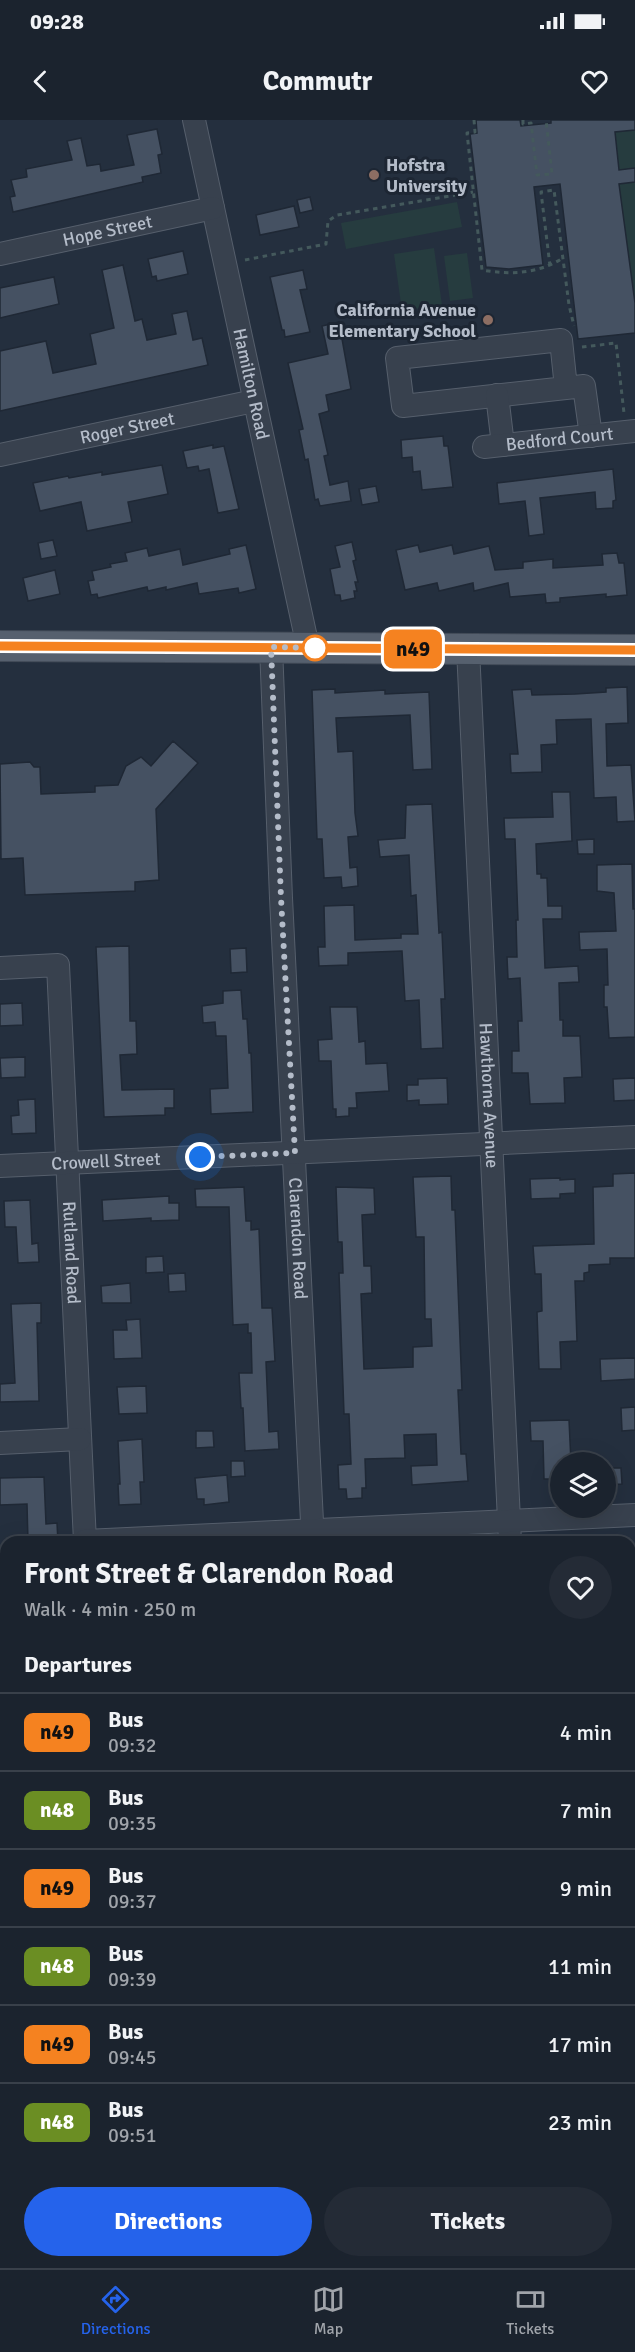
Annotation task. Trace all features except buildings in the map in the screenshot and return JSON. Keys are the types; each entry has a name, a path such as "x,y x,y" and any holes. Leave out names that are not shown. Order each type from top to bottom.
{"main road":[{"path":"0,646 635,650"}],"street":[{"name":"Hamilton Road","path":"195,120 308,647"},
{"name":"Hope Street","path":"0,254 213,208"},
{"path":"566,388 561,340 398,358 403,406 497,396 584,386 591,436"},
{"name":"Bedford Court","path":"497,396 494,446 591,436 630,424"},
{"name":"Roger Street","path":"0,455 254,401"},
{"name":"Clarendon Road","path":"271,647 281,898 313,1536"},
{"name":"Hawthorne Avenue","path":"468,649 509,1532"},
{"name":"Rutland Road","path":"0,968 58,965 85,1536"},
{"name":"Crowell Street","path":"0,1166 635,1137"},
{"path":"0,1443 80,1439"},
{"path":"313,1536 509,1532 635,1515"}],"path":[{"path":"474,120 475,132 467,133 482,270 507,273 550,266 563,258"},
{"path":"523,120 524,124 531,123 537,175 552,174 546,120"},
{"path":"550,266 541,192 554,190 568,305 572,314 575,336"},
{"path":"225,263 326,244 328,221 337,215 473,192"},
{"path":"577,347 616,344 630,424"}],"green space":[{"path":"635,130 635,168 619,170 615,132"},
{"path":"635,182 635,303 619,184"},
{"path":"457,202 462,227 346,249 341,223"},
{"path":"434,248 442,305 402,311 394,254"},
{"path":"467,253 473,298 450,301 444,256"}],"bus line":[{"name":"n49","path":"0,646 635,650"}],"place":[{"name":"Hofstra University","path":"374,175"},
{"name":"California Avenue Elementary School","path":"488,320"}],"route":[{"path":"200,1157 295,1153 281,898 271,647 315,648"}]}
